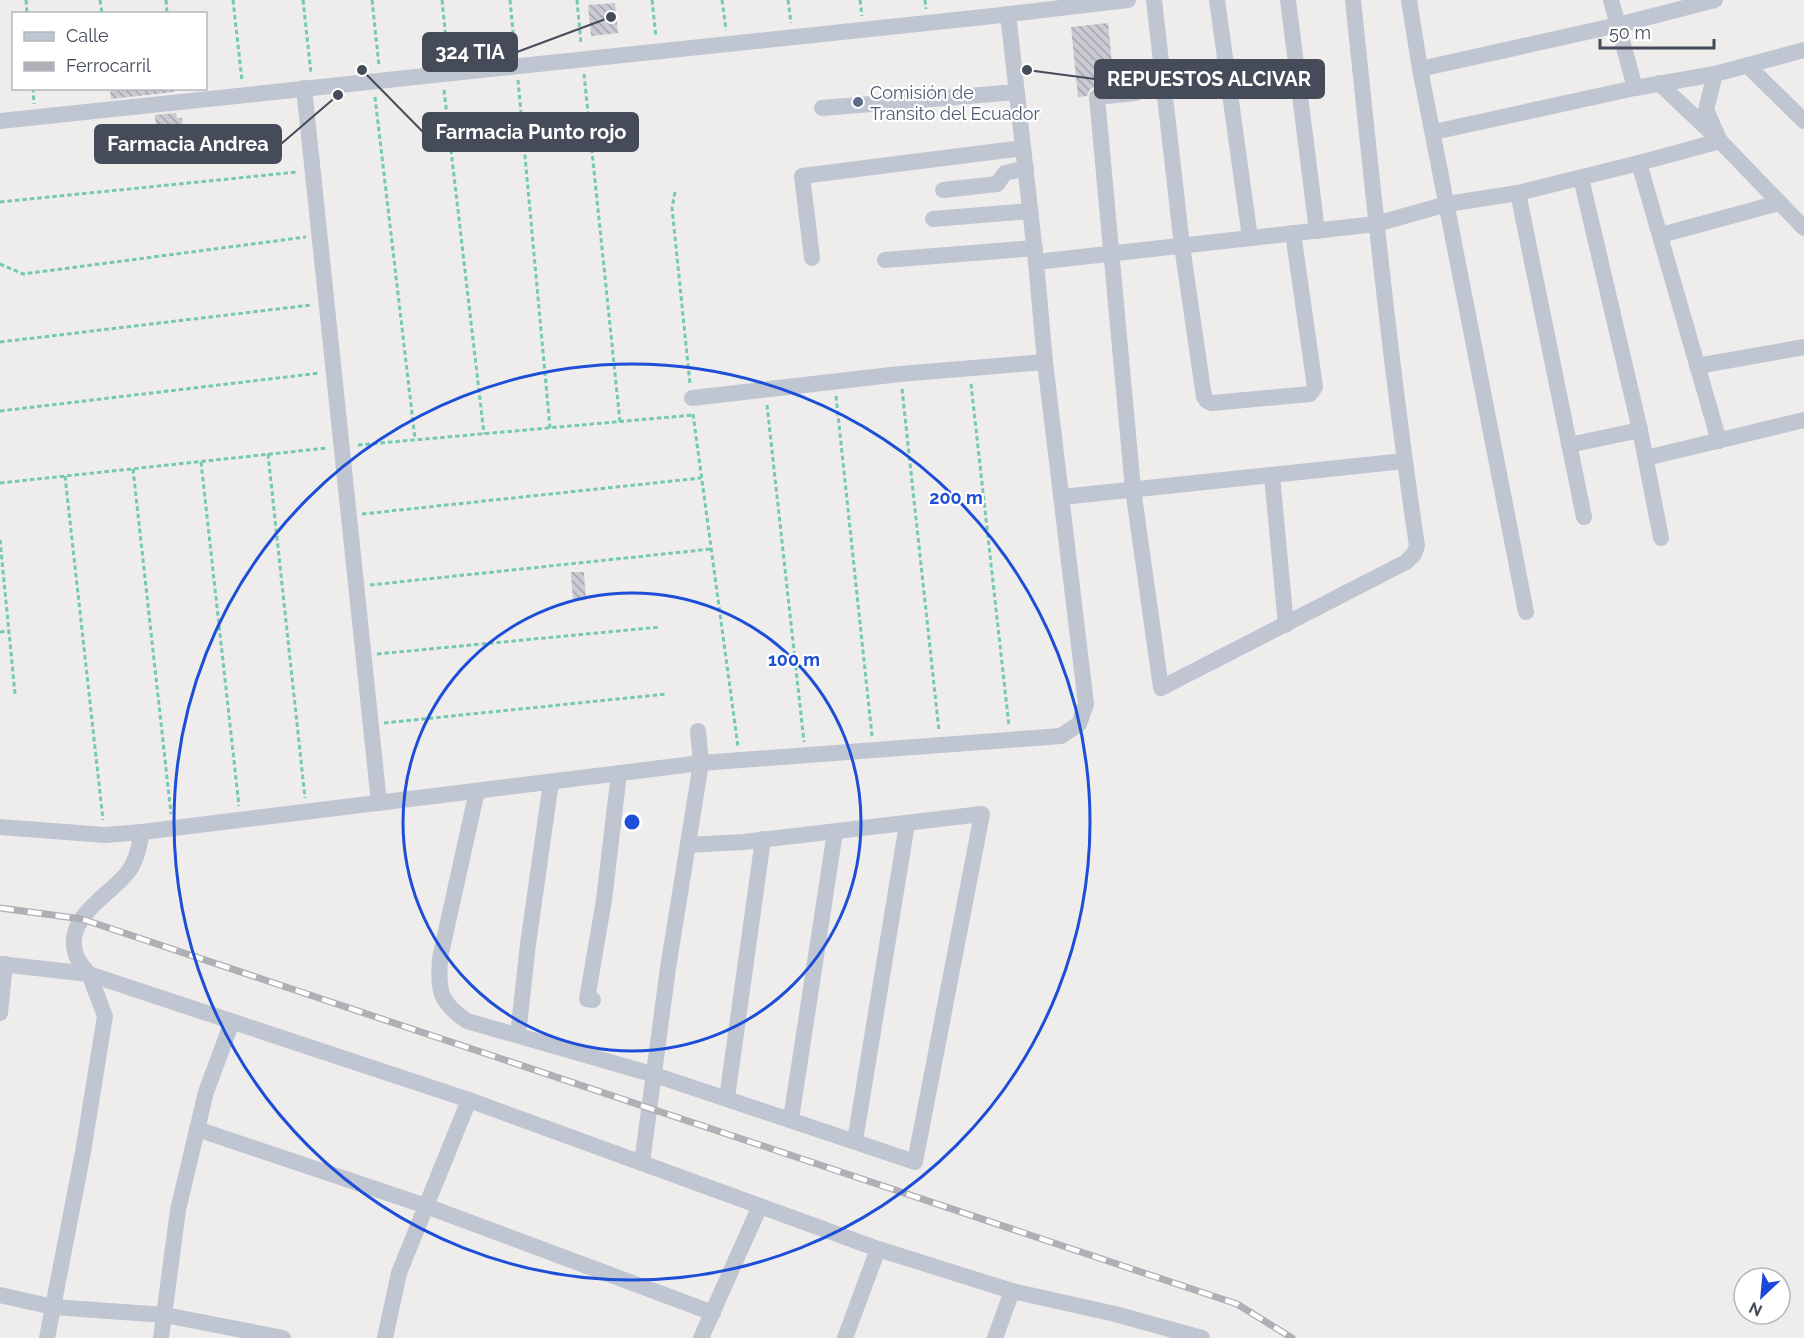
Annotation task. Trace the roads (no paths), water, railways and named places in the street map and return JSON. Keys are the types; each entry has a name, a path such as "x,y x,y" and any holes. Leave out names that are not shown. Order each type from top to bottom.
{"street":[{"path":"0,121 658,51 679,57 728,44 1128,0"},
{"path":"1154,0 1182,246 1204,397 1207,401 1212,403 1310,394 1315,387 1293,233"},
{"path":"1217,0 1250,238"},
{"path":"1288,0 1317,231"},
{"path":"1136,93 1097,96 1133,489 1161,688 1406,562 1414,554 1417,546 1404,461 1376,224 1353,0"},
{"path":"1409,0 1420,69 1526,612"},
{"path":"1611,0 1635,88"},
{"path":"1420,69 1618,25 1715,0"},
{"path":"0,827 105,835 142,832 701,763 1061,736 1079,724 1086,704 1045,362 1036,255 1008,14"},
{"path":"1434,132 1659,83 1715,74 1804,50"},
{"path":"1747,65 1804,121"},
{"path":"1715,74 1706,110 1720,141"},
{"path":"1659,83 1720,141 1804,228"},
{"path":"309,87 319,236 379,803"},
{"path":"822,108 1017,92"},
{"path":"885,260 1113,253 1376,224 1447,204 1518,193 1581,178 1720,141"},
{"path":"812,258 802,176 1023,148"},
{"path":"1639,163 1719,441"},
{"path":"944,190 997,184 1005,172 1026,168"},
{"path":"1581,178 1640,430 1661,538"},
{"path":"1518,193 1584,517"},
{"path":"1661,235 1779,203"},
{"path":"933,219 1030,211"},
{"path":"1697,366 1804,347"},
{"path":"692,398 900,374 1045,362"},
{"path":"1646,458 1804,420"},
{"path":"1569,445 1640,430"},
{"path":"1062,497 1404,461"},
{"path":"1272,476 1286,625"},
{"path":"642,1163 667,980 701,763 699,731"},
{"path":"593,1000 587,999 604,900 619,773"},
{"path":"518,1035 528,944 551,782"},
{"path":"477,791 440,958 440,993 451,1010 467,1021 655,1075 915,1162 982,814 835,832 688,845"},
{"path":"855,1141 907,824"},
{"path":"47,1338 105,1017 89,974 76,957 75,933 86,913 130,870 142,832"},
{"path":"791,1119 835,832"},
{"path":"727,1098 763,839"},
{"path":"0,1013 3,964 89,974 469,1100 878,1249 1012,1291 1115,1314 1193,1337"},
{"path":"161,1338 178,1210 206,1092 232,1022"},
{"path":"385,1338 399,1273 469,1100"},
{"path":"197,1129 426,1206 712,1313"},
{"path":"701,1338 760,1206"},
{"path":"845,1338 878,1249"},
{"path":"995,1338 1012,1291"},
{"path":"0,1295 53,1307 165,1315 283,1338"}],"railway":[{"path":"0,908 82,919 1237,1304 1292,1338"}],"place":[{"name":"324 TIA","path":"611,17"},
{"name":"Farmacia Punto rojo","path":"362,70"},
{"name":"REPUESTOS ALCIVAR","path":"1027,70"},
{"name":"Farmacia Andrea","path":"338,95"},
{"name":"Comisión de Transito del Ecuador","path":"858,102"}]}
